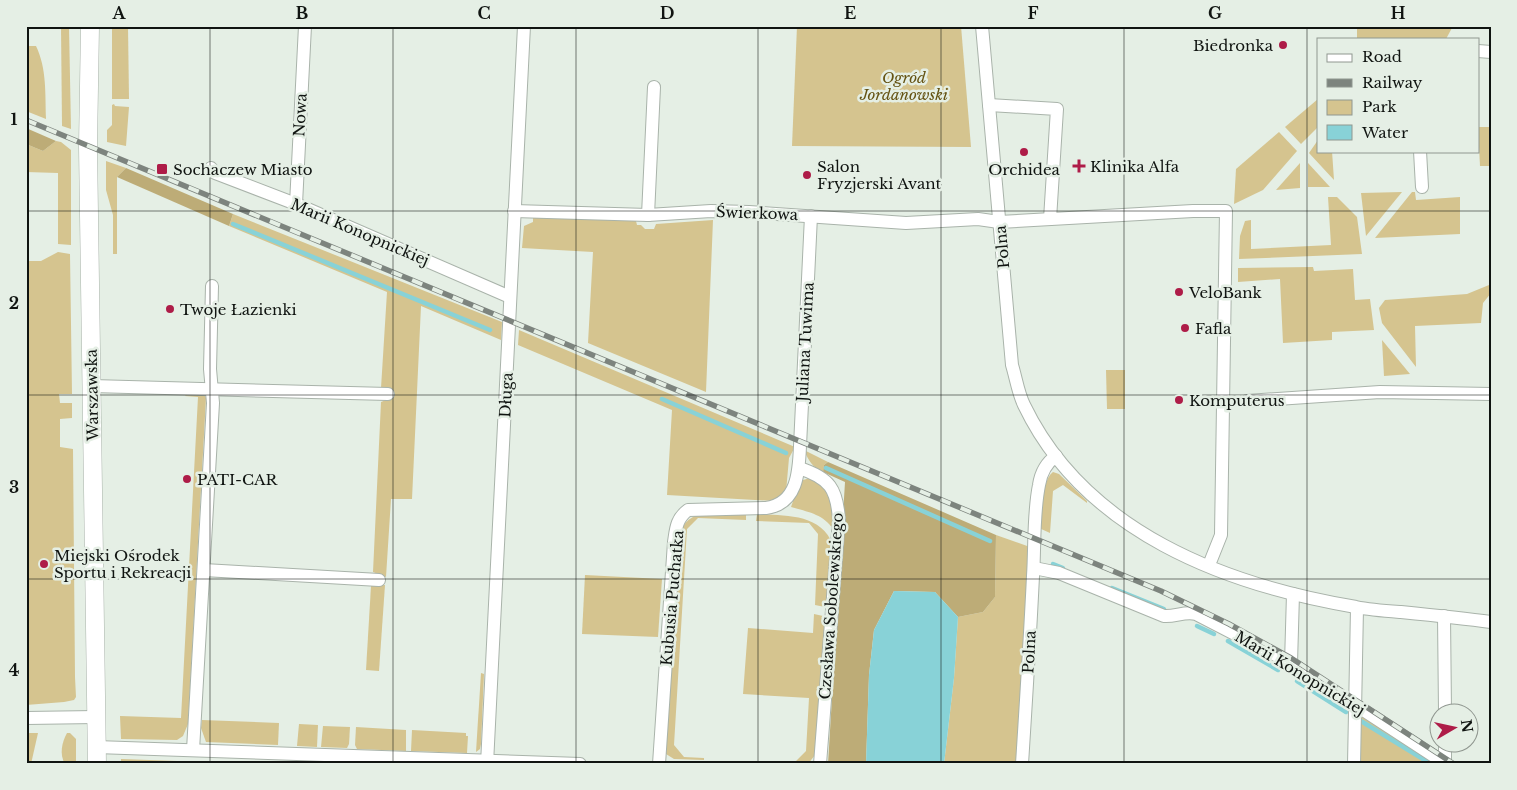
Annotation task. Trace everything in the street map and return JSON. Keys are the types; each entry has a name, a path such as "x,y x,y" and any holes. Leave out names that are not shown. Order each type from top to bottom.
{"street":[{"name":"Warszawska","path":"90,26 88,146 96,755"},
{"name":"Nowa","path":"296,204 305,26"},
{"name":"Długa","path":"487,762 524,26"},
{"name":"Polna","path":"982,26 1012,365 1023,403 1045,444 1074,477 1116,516 1157,543 1209,564 1229,575 1293,594 1357,608 1491,622"},
{"path":"648,215 654,87"},
{"path":"989,105 1057,109 1050,219"},
{"path":"1420,152 1422,188"},
{"name":"Marii Konopnickiej","path":"211,168 215,173 296,204 510,297"},
{"name":"Świerkowa","path":"514,211 606,215 720,211 906,223 978,219 1000,222 1193,211 1226,211 1221,535 1209,564"},
{"name":"Juliana Tuwima","path":"799,468 811,216"},
{"path":"193,750 213,404 210,369 212,286"},
{"path":"92,386 388,394"},
{"path":"1247,401 1380,392 1491,394"},
{"name":"Polna","path":"1022,764 1034,568 1035,517 1039,484 1043,471 1056,456"},
{"name":"Kubusia Puchatka","path":"659,764 674,542 676,526 681,515 688,510 776,507 782,503 794,488 799,468"},
{"name":"Czesława Sobolewskiego","path":"799,468 827,482 835,493 838,502 839,520 820,764"},
{"name":"Marii Konopnickiej","path":"1034,568 1059,573 1164,616 1196,614 1291,663 1329,690 1354,704 1445,764"},
{"path":"204,570 379,580"},
{"path":"1291,663 1293,594"},
{"path":"1354,764 1357,608"},
{"path":"1444,616 1445,702"},
{"path":"26,718 96,717"},
{"path":"96,755 193,750 277,758 580,764"}],"green space":[{"path":"61,26 69,26 71,129 62,126"},
{"path":"112,26 128,26 129,99 112,99"},
{"name":"Ogród Jordanowski","path":"797,26 961,26 971,147 792,146"},
{"path":"1357,26 1453,26 1447,38 1357,38"},
{"path":"26,46 36,46 40,55 45,82 46,119 26,111"},
{"path":"1317,100 1317,128 1301,144 1285,127"},
{"path":"114,104 115,106 129,107 126,146 107,142 107,130 112,125 112,105"},
{"path":"1480,127 1491,127 1491,166 1480,166"},
{"path":"1279,132 1297,151 1263,190 1234,204 1236,169"},
{"path":"56,141 61,142 71,150 71,245 58,244 58,173 26,172 26,144 43,151"},
{"path":"1317,141 1317,152 1332,152 1334,180 1309,153"},
{"path":"106,161 126,168 117,177 117,254 113,254 113,215 106,190"},
{"path":"1300,163 1300,188 1276,190"},
{"path":"1308,163 1330,187 1308,187"},
{"path":"1402,192 1366,236 1361,193"},
{"path":"1412,192 1415,192 1416,200 1460,197 1460,234 1375,238"},
{"path":"1328,197 1337,197 1357,217 1362,254 1239,259 1240,236 1245,221 1251,220 1251,249 1331,245"},
{"path":"233,214 502,322 501,340 421,306 412,499 391,499 386,577 373,572 381,402 391,398 381,388 387,292 229,226"},
{"path":"533,217 636,221 637,225 641,225 645,229 654,229 656,224 713,220 706,392 588,343 593,252 522,248 524,226 533,222"},
{"name":"Miejski Ośrodek Sportu i Rekreacji","path":"58,252 70,254 72,394 59,394 60,403 72,403 72,418 60,419 60,447 73,449 76,697 74,700 64,702 26,705 26,261 41,261"},
{"path":"1313,267 1314,271 1353,269 1355,300 1370,299 1374,330 1332,332 1332,340 1283,343 1280,279 1238,282 1238,268"},
{"path":"1489,285 1491,293 1483,303 1481,323 1415,326 1416,367 1382,323 1379,308 1385,300 1467,294"},
{"path":"519,330 795,447 789,458 786,492 774,501 667,495 672,410 518,345"},
{"path":"1382,340 1410,374 1384,376"},
{"path":"1106,370 1125,370 1125,409 1107,409"},
{"path":"188,392 204,393 206,398 188,724 183,736 177,740 121,739 120,716 181,718 198,397 185,396"},
{"path":"804,450 828,462 824,465 823,472 811,463"},
{"path":"1053,472 1059,474 1087,503 1063,485 1053,491 1050,533 1039,528 1046,482"},
{"path":"810,478 827,489 834,505 833,529 820,517 791,507 798,487 803,480"},
{"path":"699,514 746,514 746,520 698,518 687,529 674,745 684,757 704,758 704,760 674,759 666,754 678,540 685,524"},
{"path":"757,514 801,518 820,527 827,535 833,545 829,605 825,607 815,605 818,534 809,523 756,521"},
{"path":"996,535 1030,547 1019,764 944,764 954,678 958,617 983,612 995,597"},
{"path":"585,575 662,579 658,637 582,634"},
{"path":"385,585 379,671 366,670 371,586"},
{"path":"814,614 823,616 827,621 815,755 808,764 764,764 762,761 795,762 806,751 809,698 743,694 748,628 813,633"},
{"path":"481,673 484,674 481,744 480,749 476,752"},
{"path":"1359,715 1440,764 1381,764 1377,761 1373,764 1359,764"},
{"path":"202,720 279,723 278,745 206,742 201,728"},
{"path":"299,724 318,725 317,747 297,746"},
{"path":"323,726 350,727 347,748 321,747"},
{"path":"356,727 406,730 406,751 357,749 355,745"},
{"path":"412,730 466,733 466,736 468,736 467,753 411,751"},
{"path":"26,733 38,733 31,764 26,764"},
{"path":"67,733 70,733 76,739 76,764 65,764 63,760 62,748"},
{"path":"121,759 177,761 177,764 121,764"}],"shaded area":[{"path":"26,128 56,141 43,151 26,144"},
{"path":"126,168 233,214 229,226 117,177"},
{"path":"828,462 996,535 995,597 983,612 958,617 935,592 894,591 874,630 869,675 866,764 828,764 845,482 823,472 824,465"}],"water":[{"path":"894,591 935,592 958,617 954,678 944,764 866,764 869,675 874,630"}],"waterway":[{"path":"233,224 490,330"},
{"path":"662,399 786,453"},
{"path":"826,468 990,541"},
{"path":"1053,564 1063,568"},
{"path":"1112,588 1164,609"},
{"path":"1197,626 1214,634"},
{"path":"1228,641 1278,670"},
{"path":"1297,681 1346,712"},
{"path":"1361,721 1431,764"}],"railway":[{"path":"26,120 1161,591 1229,624 1291,658 1454,764"}],"place":[{"name":"Biedronka","path":"1283,45"},
{"name":"Orchidea","path":"1024,152"},
{"name":"Klinika Alfa","path":"1079,166"},
{"name":"Sochaczew Miasto","path":"162,169"},
{"name":"Salon Fryzjerski Avant","path":"807,175"},
{"name":"VeloBank","path":"1179,292"},
{"name":"Twoje Łazienki","path":"170,309"},
{"name":"Fafla","path":"1185,328"},
{"name":"Komputerus","path":"1179,400"},
{"name":"PATI-CAR","path":"187,479"},
{"name":"Miejski Ośrodek Sportu i Rekreacji","path":"44,564"}]}
